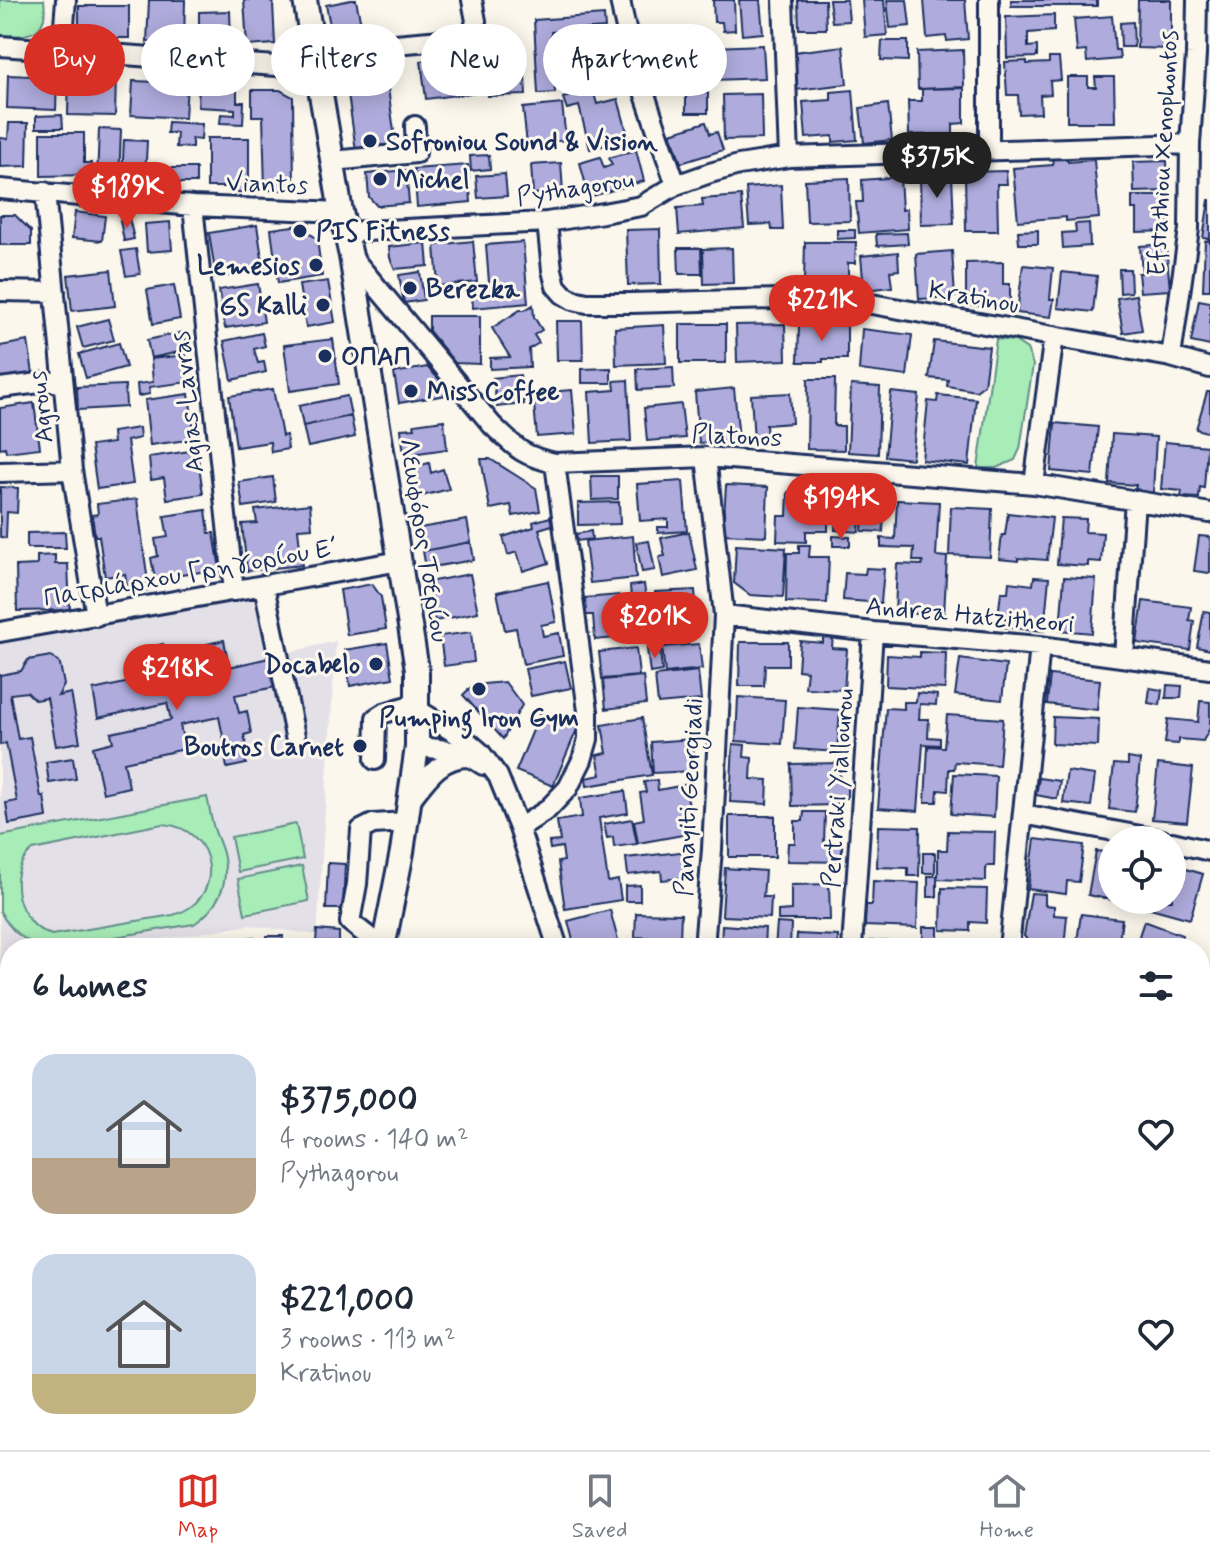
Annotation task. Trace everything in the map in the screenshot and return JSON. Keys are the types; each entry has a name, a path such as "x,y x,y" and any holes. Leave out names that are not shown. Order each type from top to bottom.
{"main road":[{"name":"Λεωφόρος Τσερίου","path":"304,2 309,24"},
{"name":"Λεωφόρος Τσερίου","path":"322,96 351,256 417,670 417,747 409,811 385,938"}],"street":[{"path":"64,24 66,0"},
{"path":"405,47 472,35 476,21 472,0"},
{"path":"620,0 643,88 676,185"},
{"path":"783,0 789,157"},
{"path":"989,0 989,150"},
{"name":"Efstathiou Xenophontos","path":"1171,357 1189,229 1190,144 1203,56 1197,0"},
{"path":"0,46 24,48"},
{"path":"125,52 271,58"},
{"path":"333,161 416,153 415,126"},
{"name":"Pythagorou","path":"343,222 547,222 641,206 676,185 739,165 789,157 1190,144"},
{"name":"Viantos","path":"0,189 343,222"},
{"name":"Agrous","path":"45,192 72,470 96,616"},
{"name":"Agias Lavras","path":"193,206 234,591"},
{"name":"Kratinou","path":"547,222 556,286 573,300 631,303 813,298 866,303 1171,357 1210,368"},
{"name":"Platonos","path":"351,256 492,425 518,449 534,458 555,463 706,457 1034,484 1210,513"},
{"path":"0,291 55,292"},
{"path":"1034,484 1054,336"},
{"path":"0,388 63,380"},
{"name":"Panayiti Georgiadi","path":"705,938 724,615 706,457"},
{"path":"519,828 547,810 568,788 588,739 588,711 555,463"},
{"path":"0,472 72,470"},
{"path":"1124,656 1135,500"},
{"name":"Πατριάρχου Γρηγορίου Ε΄","path":"0,632 400,561"},
{"path":"264,586 295,736"},
{"path":"61,622 92,590"},
{"name":"Andrea Hatzitheori","path":"724,615 1040,646 1210,669"},
{"name":"Pertraki Yiallourou","path":"853,938 873,632"},
{"path":"1010,938 1040,646"},
{"path":"375,760 376,718 384,713 418,706 480,752 498,776 519,828 555,938"},
{"path":"417,747 451,750 471,757 498,776"},
{"path":"370,938 350,922 357,884 361,830 409,811 432,772 440,765 456,758 471,757"},
{"path":"1023,814 1098,828"},
{"path":"1186,845 1210,851"}],"shaded area":[{"path":"271,592 282,654 336,641 317,935 249,925 169,938 0,938 0,643"}],"green space":[{"path":"0,0 44,0 42,24 24,24 24,34 0,35"},
{"path":"996,339 1015,341 1027,349 1033,365 1020,449 1015,460 996,468 978,468"},
{"path":"207,797 223,855 225,878 215,904 194,924 108,938 24,938 8,925 0,911 0,836","holes":["162,824 181,828 195,838 204,850 209,865 208,881 202,895 190,907 173,915 52,935 30,921 18,897 19,871 33,850"]},
{"path":"296,824 303,859 238,872 231,837"},
{"path":"302,866 309,901 245,914 238,879"}],"building":[{"path":"149,0 185,0 184,24 148,24"},
{"path":"244,0 268,0 273,4 271,44 255,45 255,24 246,24"},
{"path":"356,0 361,24 330,24 326,5"},
{"path":"713,0 734,0 735,30 727,31 727,24 714,22"},
{"path":"739,0 760,0 763,33 742,35"},
{"path":"798,0 825,0 826,29 799,29"},
{"path":"829,0 847,0 849,21 832,22"},
{"path":"862,0 884,0 887,35 865,37"},
{"path":"887,0 907,0 910,26 890,28"},
{"path":"924,0 965,0 968,39 947,41 946,36 927,38"},
{"path":"1011,0 1097,0 1097,6 1011,6"},
{"path":"1138,0 1171,0 1171,49 1137,48"},
{"path":"79,6 129,6 129,38 125,38 125,24 79,24"},
{"path":"230,11 230,24 199,24 199,12"},
{"path":"604,15 605,24 543,24 543,94 538,94 534,20"},
{"path":"1054,15 1054,31 1028,33 1028,47 1037,46 1037,57 1007,58 1006,17"},
{"path":"1112,16 1115,50 1119,50 1120,59 1087,62 1086,51 1077,52 1074,19"},
{"path":"1133,22 1134,47 1121,47 1120,23"},
{"path":"882,41 908,41 908,61 881,60"},
{"path":"763,45 765,78 727,79 727,46"},
{"path":"843,46 847,84 796,90 794,52"},
{"path":"963,50 964,87 918,89 917,52"},
{"path":"1049,58 1059,58 1061,80 1050,81 1051,94 1040,95 1041,113 1019,114 1018,95 1007,95 1005,62 1049,63"},
{"path":"8,75 24,76 24,96 56,96 56,110 7,108"},
{"path":"1067,77 1088,77 1088,87 1096,87 1095,77 1114,77 1115,122 1067,122"},
{"path":"133,81 141,81 141,96 186,96 185,118 131,115"},
{"path":"964,88 964,123 953,124 953,134 909,135 908,101 922,101 922,89"},
{"path":"255,90 271,90 271,96 293,97 294,190 265,190 263,116 252,116"},
{"path":"853,90 857,140 833,142 833,136 806,138 803,102 831,100 831,92"},
{"path":"761,94 762,139 724,140 723,96"},
{"path":"68,96 115,96 115,116 68,115"},
{"path":"198,96 237,96 237,102 244,102 243,124 220,123 221,114 235,115 235,109 198,107"},
{"path":"348,96 389,96 397,153 357,158"},
{"path":"595,96 597,104 618,99 629,139 590,149 579,106 567,109 563,98"},
{"path":"686,96 708,96 708,113 686,113"},
{"path":"562,104 566,140 527,145 523,108"},
{"path":"888,104 892,140 864,143 860,108"},
{"path":"62,115 63,128 36,128 36,116"},
{"path":"168,122 202,124 201,140 192,139 192,148 176,147 177,133 167,133"},
{"path":"706,122 710,134 717,132 723,150 681,163 671,133"},
{"path":"9,123 28,123 27,166 0,167 0,138 8,139"},
{"path":"99,129 121,130 119,180 97,179"},
{"path":"41,133 84,133 84,163 91,163 91,175 41,176"},
{"path":"207,138 249,138 249,192 234,192 234,187 207,187"},
{"path":"124,140 147,141 145,179 122,178"},
{"path":"636,150 644,181 589,197 580,163 600,157 604,168 612,165 609,158"},
{"path":"1068,153 1068,162 1094,160 1099,218 1018,221 1013,168 1053,165 1053,154"},
{"path":"489,155 490,169 471,171 470,156"},
{"path":"1167,161 1168,191 1134,192 1133,162"},
{"path":"561,163 563,192 533,194 531,165"},
{"path":"468,165 471,202 417,207 414,169"},
{"path":"168,168 196,168 196,183 168,183"},
{"path":"406,170 409,203 377,206 369,197 367,174"},
{"path":"1006,171 1007,184 997,184 998,231 966,231 965,172"},
{"path":"505,174 507,196 478,198 476,176"},
{"path":"952,175 954,224 921,225 920,176"},
{"path":"900,177 902,210 907,209 908,229 859,233 856,202 863,202 862,180"},
{"path":"849,178 850,221 807,222 805,180"},
{"path":"781,185 783,230 772,230 771,224 749,225 746,188"},
{"path":"741,196 744,228 679,234 677,208 703,206 702,199"},
{"path":"1132,196 1169,196 1170,231 1137,232 1137,209 1132,209"},
{"path":"1210,200 1210,239 1203,238"},
{"path":"75,212 105,216 102,241 72,238"},
{"path":"0,215 15,215 31,231 31,245 0,245"},
{"path":"129,218 134,239 124,241 120,220"},
{"path":"170,222 172,250 147,252 145,224"},
{"path":"1089,223 1090,246 1063,248 1062,233 1076,232 1075,224"},
{"path":"257,225 262,258 268,257 270,269 216,278 209,233"},
{"path":"300,225 317,239 322,276 278,283 271,229"},
{"path":"660,229 661,284 628,285 626,230"},
{"path":"837,230 855,230 855,238 837,239"},
{"path":"1038,230 1038,244 1019,244 1018,231"},
{"path":"907,233 908,244 877,246 876,234"},
{"path":"473,241 477,282 438,286 435,245"},
{"path":"1205,241 1210,241 1210,290 1203,290"},
{"path":"523,242 528,303 473,308 472,296 490,295 486,245"},
{"path":"805,242 856,242 855,263 848,263 848,280 840,280 840,288 827,288 827,282 804,282"},
{"path":"426,243 428,266 395,269 389,247"},
{"path":"1166,244 1170,290 1140,292 1140,246"},
{"path":"678,248 701,248 702,274 679,274"},
{"path":"732,248 733,283 704,284 703,249"},
{"path":"136,249 140,274 126,276 121,251"},
{"path":"952,251 955,297 919,299 916,254"},
{"path":"898,252 899,270 890,271 892,287 864,290 861,256"},
{"path":"1003,262 1003,284 1010,284 1010,305 966,306 966,263"},
{"path":"1023,265 1053,268 1051,317 1017,313"},
{"path":"1119,269 1130,269 1131,292 1120,293"},
{"path":"111,270 115,306 72,311 68,275"},
{"path":"420,272 424,300 404,303 399,275"},
{"path":"1062,272 1097,276 1093,312 1058,308"},
{"path":"328,281 335,322 306,327 299,285"},
{"path":"258,284 264,322 225,328 219,290"},
{"path":"174,285 180,319 153,324 147,290"},
{"path":"1136,295 1142,330 1123,333 1117,298"},
{"path":"1199,300 1210,302 1210,346 1191,342"},
{"path":"533,305 534,317 542,330 534,335 539,343 529,349 530,367 490,369 490,358 510,357 492,328"},
{"path":"429,316 480,316 480,364 455,363 429,331"},
{"path":"108,319 114,340 83,348 77,327"},
{"path":"556,321 582,321 583,360 557,360"},
{"path":"680,324 726,324 726,363 680,363"},
{"path":"785,324 786,360 737,362 736,325"},
{"path":"664,325 666,363 616,365 615,328"},
{"path":"799,325 847,325 847,359 798,362"},
{"path":"862,329 912,335 907,376 859,370"},
{"path":"184,332 188,350 151,358 147,340"},
{"path":"262,333 265,346 254,349 258,363 264,362 266,372 232,380 224,341"},
{"path":"333,339 339,384 290,391 284,345"},
{"path":"28,341 34,380 0,385 0,346"},
{"path":"934,341 989,347 984,385 976,391 947,386 948,380 929,378"},
{"path":"119,343 126,367 86,378 79,354"},
{"path":"186,355 189,382 149,387 150,394 138,396 137,384 153,382 151,359"},
{"path":"427,367 445,385 447,395 399,403 394,373"},
{"path":"673,367 674,388 638,390 637,369"},
{"path":"611,368 611,383 582,383 582,369"},
{"path":"520,375 524,404 497,407 493,378"},
{"path":"808,379 835,379 834,426 844,426 844,450 807,449"},
{"path":"628,380 631,441 592,443 589,392 615,390 614,381"},
{"path":"125,385 126,407 78,410 77,387"},
{"path":"851,385 880,387 878,454 848,452"},
{"path":"734,388 739,439 699,443 695,392"},
{"path":"273,389 282,436 286,435 288,449 271,452 270,442 236,447 229,396"},
{"path":"572,390 576,434 537,437 533,393"},
{"path":"891,392 919,395 912,459 885,456"},
{"path":"1207,392 1210,392 1210,433 1196,429"},
{"path":"790,393 792,423 766,425 767,440 754,441 751,395"},
{"path":"189,394 195,439 150,445 145,400"},
{"path":"938,395 976,399 969,465 922,460 928,401 937,402"},
{"path":"347,396 351,416 303,426 299,406"},
{"path":"34,403 40,448 6,452 5,447 0,448 0,408"},
{"path":"681,404 685,438 647,441 644,408"},
{"path":"351,416 355,437 308,447 303,426"},
{"path":"444,420 447,449 404,455 401,429"},
{"path":"1055,423 1098,427 1093,475 1051,471"},
{"path":"139,428 140,438 127,441 133,484 97,489 91,446 113,443 112,432"},
{"path":"1112,434 1156,437 1153,493 1135,492 1136,485 1109,483"},
{"path":"1165,442 1207,446 1204,488 1200,487 1199,498 1181,497 1182,491 1161,489"},
{"path":"197,450 203,494 167,499 164,478 151,480 149,457"},
{"path":"481,459 490,459 536,488 540,511 513,516 511,505 490,509"},
{"path":"429,463 431,473 443,469 449,489 414,498 406,469"},
{"path":"591,476 618,476 618,499 592,500"},
{"path":"273,477 276,502 243,507 239,482"},
{"path":"683,481 687,531 658,533 658,527 668,527 668,519 640,521 637,484"},
{"path":"726,485 768,487 766,536 723,534"},
{"path":"0,487 18,488 17,513 7,512 6,538 0,537"},
{"path":"799,488 829,489 828,531 806,531 806,542 777,541 778,516 787,516 788,492 799,492"},
{"path":"845,492 862,494 859,532 835,530 836,514 843,515"},
{"path":"865,494 885,495 883,532 862,531"},
{"path":"137,499 149,590 128,593 125,574 105,577 99,536 95,536 92,515 98,514 97,504"},
{"path":"897,500 939,502 936,556 947,557 944,615 895,613 897,564 922,565 923,561 913,561 914,548 881,547 881,538 895,539"},
{"path":"619,502 620,524 578,525 578,503"},
{"path":"310,504 312,528 298,529 302,565 247,571 242,524 257,523 255,510"},
{"path":"951,507 992,509 990,557 949,555"},
{"path":"206,510 209,533 214,533 220,569 155,579 151,558 158,556 155,539 168,537 164,516"},
{"path":"1008,513 1052,518 1047,560 999,559"},
{"path":"550,517 552,525 539,529 549,563 523,571 517,552 508,555 503,537 534,527 533,522"},
{"path":"1061,518 1086,519 1085,532 1103,533 1101,562 1088,561 1088,566 1057,564"},
{"path":"467,520 471,542 423,551 419,528"},
{"path":"591,531 592,539 577,541 576,534"},
{"path":"65,532 66,548 27,548 27,533"},
{"path":"689,532 697,570 663,577 659,557 665,556 661,538"},
{"path":"633,536 636,578 590,583 585,541"},
{"path":"833,536 850,537 850,546 833,546"},
{"path":"1199,536 1210,537 1210,573 1194,571"},
{"path":"649,541 655,570 642,572 636,543"},
{"path":"471,542 474,560 426,568 423,551"},
{"path":"736,545 786,548 783,597 750,595 734,583"},
{"path":"799,545 810,545 809,557 829,557 827,603 786,602 787,553 799,553"},
{"path":"55,555 55,564 68,564 70,610 17,611 16,566 37,565 37,556"},
{"path":"866,568 884,569 881,603 843,600 845,573 865,574"},
{"path":"470,574 478,612 435,621 428,582"},
{"path":"1034,577 1049,578 1044,631 1004,627 1005,617 998,617 1001,592 1008,592 1009,582 1033,585"},
{"path":"1064,577 1096,579 1092,633 1060,630"},
{"path":"548,581 556,622 541,625 543,636 559,633 563,656 523,664 516,628 505,630 497,592"},
{"path":"372,584 381,597 386,629 347,635 340,590"},
{"path":"644,584 648,616 633,618 630,586"},
{"path":"695,590 698,635 652,638 651,630 657,629 655,592"},
{"path":"619,595 621,619 635,618 637,636 595,640 593,615 586,615 585,598"},
{"path":"1143,601 1191,607 1189,620 1194,621 1190,650 1137,643"},
{"path":"1204,611 1210,612 1210,650 1197,647"},
{"path":"471,632 474,662 444,666 440,636"},
{"path":"823,634 833,635 832,648 847,649 844,690 805,688 807,671 798,670 800,641 823,643"},
{"path":"224,640 229,667 269,658 276,687 235,695 239,713 247,711 251,733 244,735 248,751 244,752 246,764 227,768 219,717 180,725 185,749 124,762 129,787 103,793 93,747 113,742 111,733 171,720 167,703 98,718 93,690 148,678 142,649 163,644 174,696 216,687 207,644"},
{"path":"740,642 788,642 788,665 765,665 764,686 739,686"},
{"path":"387,643 393,678 350,686 344,650"},
{"path":"699,644 702,669 665,673 662,647"},
{"path":"208,648 211,664 169,673 166,657"},
{"path":"636,648 639,676 602,679 599,652"},
{"path":"660,648 662,671 650,673 647,649"},
{"path":"920,652 946,653 945,689 886,686 887,655 920,657"},
{"path":"51,656 60,664 64,685 58,696 71,693 80,742 56,746 47,698 35,700 27,692 10,694 18,739 30,737 47,817 9,824 6,803 17,801 6,743 0,745 0,675 21,671 28,660"},
{"path":"960,659 1006,665 1002,700 955,695"},
{"path":"565,661 571,688 531,696 525,669"},
{"path":"698,671 701,700 658,704 655,676"},
{"path":"1050,675 1100,680 1097,710 1047,704"},
{"path":"643,676 646,704 606,709 603,680"},
{"path":"505,682 522,705 503,739 463,695 473,685"},
{"path":"1167,685 1182,686 1181,698 1166,698"},
{"path":"1150,688 1162,690 1160,705 1148,703"},
{"path":"917,693 937,695 936,705 920,704 919,719 929,719 928,737 940,738 940,745 923,744 918,811 878,808 886,708 904,709 904,702 916,702"},
{"path":"738,697 785,700 782,744 736,741"},
{"path":"1200,701 1210,702 1210,728 1203,741 1179,739 1178,744 1165,743 1168,719 1198,722"},
{"path":"798,707 840,710 837,752 795,749"},
{"path":"541,711 578,727 553,786 516,771"},
{"path":"947,715 1003,719 999,765 955,762 954,769 949,769 948,791 938,790 937,802 925,802 928,746 944,747"},
{"path":"1053,717 1099,719 1098,746 1052,744"},
{"path":"642,718 652,775 587,786 586,778 601,775 597,755 607,753 602,725"},
{"path":"693,739 695,771 653,773 651,742"},
{"path":"733,744 745,745 744,757 752,758 751,779 768,780 767,804 730,802"},
{"path":"73,758 76,779 49,783 46,762"},
{"path":"1128,758 1140,760 1135,812 1109,809 1114,764 1128,765"},
{"path":"840,763 840,784 847,783 847,798 837,798 837,805 792,806 791,764"},
{"path":"1158,764 1193,768 1187,822 1152,819"},
{"path":"1067,771 1095,775 1091,806 1063,803"},
{"path":"954,774 996,776 994,817 951,814"},
{"path":"1039,778 1060,781 1057,799 1036,795"},
{"path":"657,780 658,790 685,785 694,833 638,843 634,821 644,819 640,793 646,792 644,782"},
{"path":"625,791 628,813 599,818 608,882 618,880 621,900 565,909 558,862 564,861 562,847 550,849 549,842 560,841 557,821 582,817 580,798"},
{"path":"804,812 825,812 824,845 842,845 842,862 787,861 788,843 795,843 795,821 803,821"},
{"path":"729,816 775,816 775,857 729,857"},
{"path":"632,819 637,844 614,847 613,837 607,838 604,824"},
{"path":"878,826 920,827 919,876 908,876 908,868 877,867"},
{"path":"948,831 995,832 994,866 986,866 986,881 937,879 937,897 928,897 928,876 938,876 938,850 947,850"},
{"path":"1035,839 1084,845 1079,882 1067,881 1066,894 1028,889"},
{"path":"689,851 692,877 662,880 661,871 628,875 626,858"},
{"path":"1096,851 1098,851 1098,897 1088,895"},
{"path":"923,853 935,853 935,873 923,873"},
{"path":"328,863 345,864 343,909 326,909"},
{"path":"725,868 765,871 763,897 771,897 770,918 722,916"},
{"path":"1186,869 1203,874 1190,919 1172,914 1186,914"},
{"path":"873,881 919,883 917,928 865,926 866,905 872,905"},
{"path":"829,884 830,920 778,920 778,911 791,910 791,885"},
{"path":"640,885 640,901 625,901 625,886"},
{"path":"942,888 987,889 986,923 970,922 970,931 941,930"},
{"path":"1031,893 1045,894 1045,905 1054,906 1054,915 1067,916 1065,938 1024,936"},
{"path":"610,910 617,938 572,938 568,921"},
{"path":"636,913 681,914 680,938 635,937"},
{"path":"1081,914 1122,919 1119,938 1077,938"},
{"path":"1144,921 1182,935 1181,938 1138,938"},
{"path":"777,923 791,924 790,938 776,938"},
{"path":"722,925 765,928 764,938 721,938"},
{"path":"923,927 938,927 938,938 923,938"},
{"path":"317,930 339,932 339,938 316,938"},
{"path":"797,934 838,936 838,938 797,938"}],"place":[{"name":"Sofroniou Sound & Vision","path":"370,141"},
{"name":"Michel","path":"380,179"},
{"name":"PIS Fitness","path":"300,231"},
{"name":"Lemesios","path":"316,265"},
{"name":"Berezka","path":"410,288"},
{"name":"GS Kalli","path":"323,305"},
{"name":"ΟΠΑΠ","path":"325,356"},
{"name":"Miss Coffee","path":"411,391"},
{"name":"Docabelo","path":"376,664"},
{"name":"Pumping Iron Gym","path":"479,689"},
{"name":"Boutros Carnet","path":"360,746"}]}
